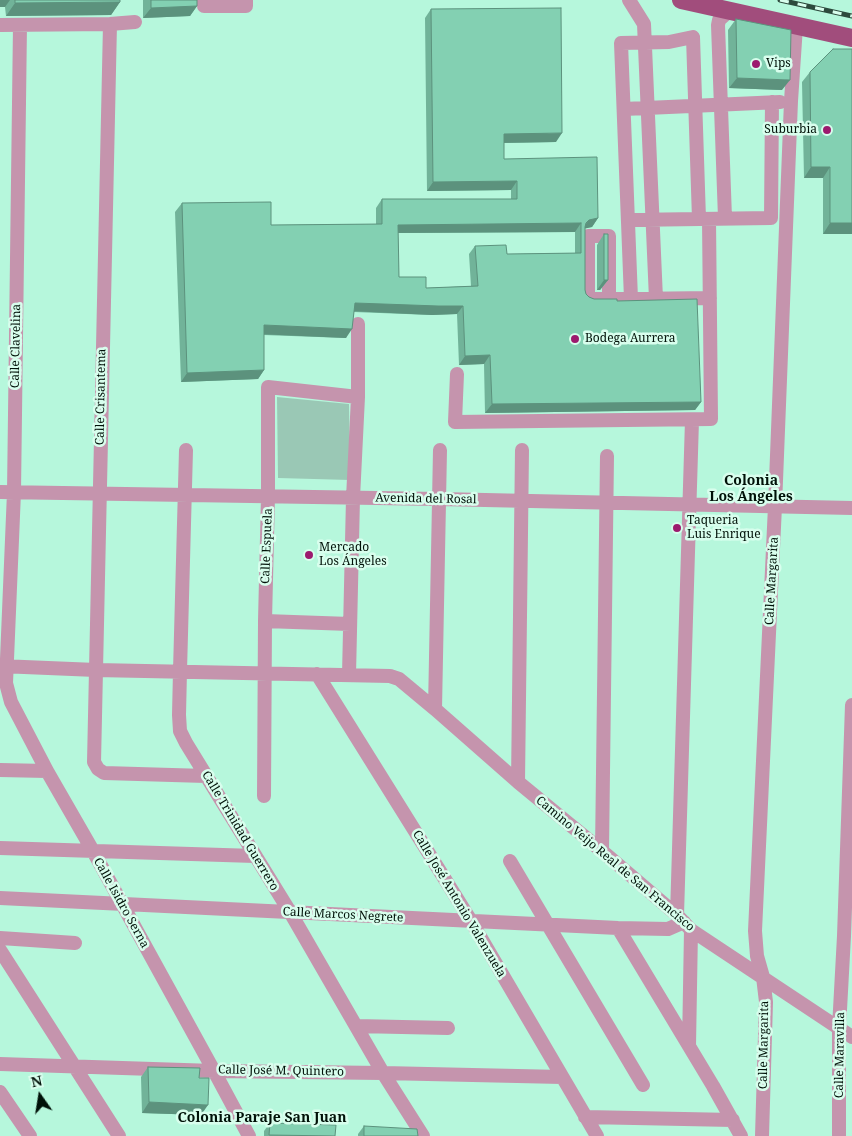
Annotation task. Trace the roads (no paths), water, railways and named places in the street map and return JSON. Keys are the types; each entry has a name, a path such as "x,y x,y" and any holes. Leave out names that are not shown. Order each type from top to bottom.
{"main road":[{"path":"681,0 852,38"}],"street":[{"path":"204,0 204,6 246,6 246,0"},
{"path":"629,0 644,24 656,298"},
{"path":"725,218 718,25 719,20 729,11"},
{"path":"0,26 135,22"},
{"name":"Calle Crisantema","path":"110,24 94,762 98,769 104,773 206,776"},
{"name":"Calle Clavelina","path":"3,666 14,492 20,25"},
{"name":"Calle Margarita","path":"762,1136 766,1002 763,977 757,956 755,931 776,506 788,170 796,26"},
{"path":"456,374 455,422 711,419 710,298 695,105 693,37 669,42 621,43 631,299"},
{"path":"624,108 791,101"},
{"path":"628,220 772,218 772,102"},
{"path":"772,171 788,170"},
{"path":"609,299 710,298"},
{"path":"3,666 96,670 349,675 353,498 358,397 358,324"},
{"name":"Calle Espuela","path":"264,796 268,386 358,397"},
{"path":"689,1046 684,923 692,420"},
{"name":"Calle Trinidad Guerrero","path":"186,450 180,731 423,1136"},
{"path":"435,709 440,450"},
{"path":"518,782 522,450"},
{"path":"602,851 607,456"},
{"name":"Avenida del Rosal","path":"0,492 852,508"},
{"path":"265,621 350,624"},
{"name":"Calle Isidro Serna","path":"3,666 11,702 47,771 249,1136"},
{"name":"Calle José Antonio Valenzuela","path":"317,674 471,921 597,1136"},
{"name":"Camino Veijo Real de San Francisco","path":"349,675 390,676 399,679 684,923 852,1037"},
{"name":"Calle Maravilla","path":"839,1136 839,1028 848,936 852,705"},
{"path":"0,770 47,771"},
{"path":"0,848 255,856"},
{"path":"510,861 643,1086"},
{"name":"Calle Marcos Negrete","path":"0,898 618,928 668,929 684,923"},
{"path":"618,928 741,1136"},
{"path":"0,938 75,943"},
{"path":"0,950 119,1136"},
{"path":"356,1026 448,1028"},
{"name":"Calle José M. Quintero","path":"0,1064 214,1071 383,1072 562,1077"},
{"path":"0,1092 30,1136"},
{"path":"586,1117 733,1120"}],"railway":[{"path":"780,0 852,16"}],"place":[{"name":"Vips","path":"756,64"},
{"name":"Suburbia","path":"827,130"},
{"name":"Bodega Aurrera","path":"575,339"},
{"name":"Taqueria Luis Enrique","path":"677,528"},
{"name":"Mercado Los Ángeles","path":"309,555"}],"district":[{"name":"Colonia Los Ángeles","path":"751,490"},
{"name":"Colonia Paraje San Juan","path":"262,1118"}]}
